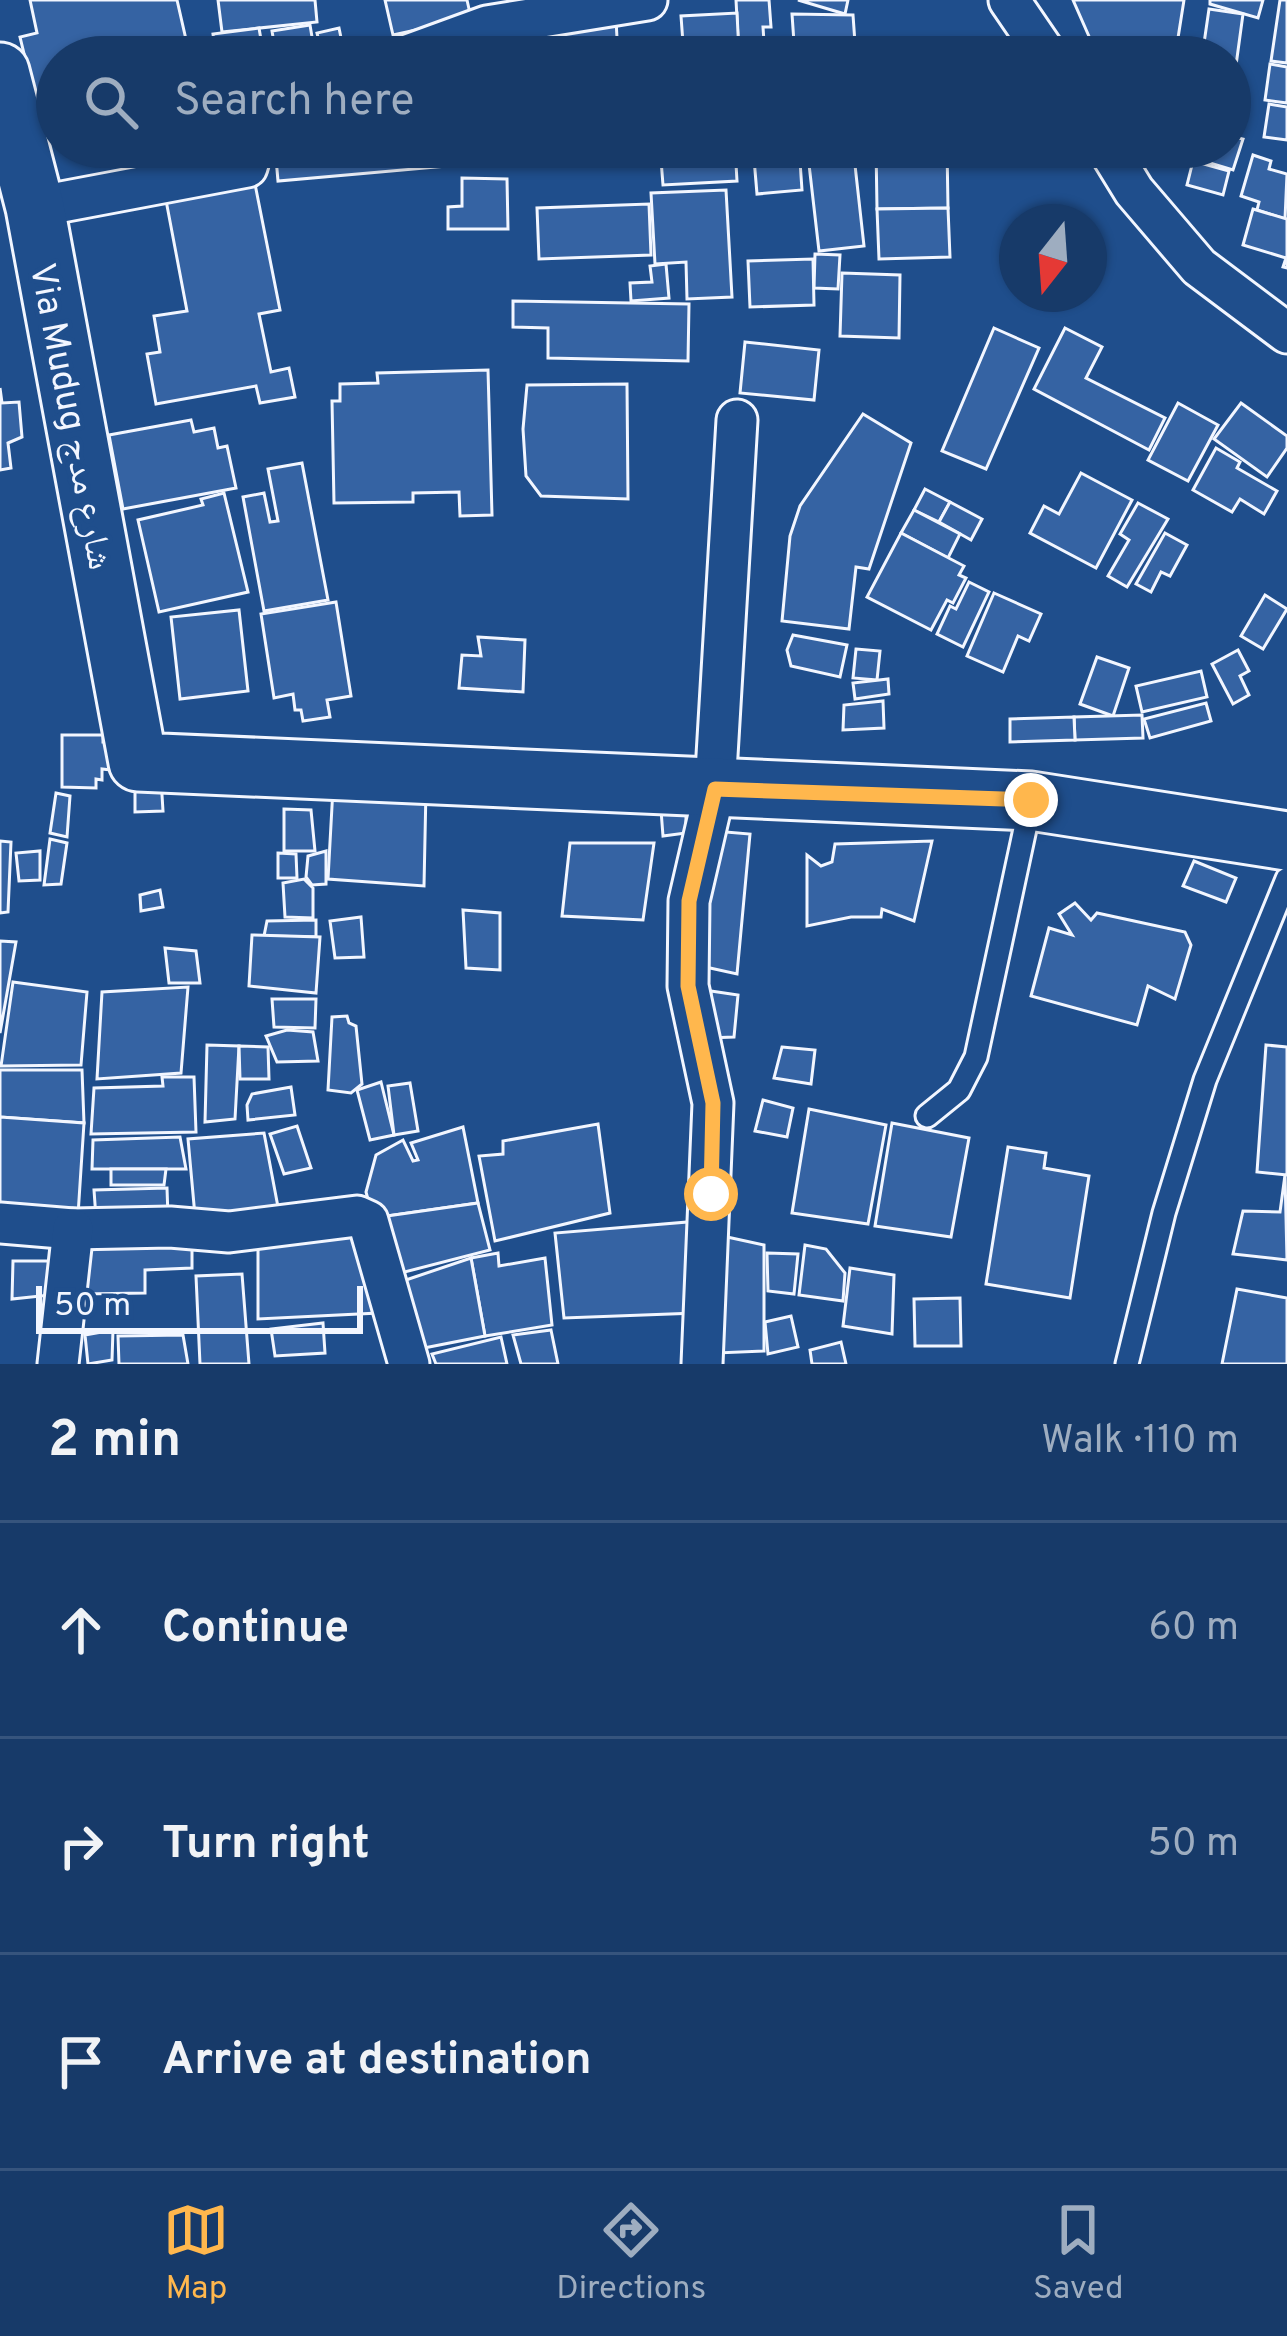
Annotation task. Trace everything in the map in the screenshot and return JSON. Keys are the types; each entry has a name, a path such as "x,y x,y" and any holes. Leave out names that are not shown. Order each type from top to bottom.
{"street":[{"path":"460,36 487,26 647,0"},
{"path":"1009,0 1034,36"},
{"name":"Via Mudug شارع مدج","path":"0,72 35,207 138,762 715,789"},
{"path":"35,207 238,168"},
{"path":"1120,168 1199,267 1287,333"},
{"path":"702,1364 713,1103 688,986 689,901 715,789 737,420"},
{"path":"715,789 1031,800 1287,841"},
{"path":"0,1222 73,1229 170,1227 230,1232 357,1216 368,1221 409,1364"},
{"path":"58,1364 73,1229"}],"lane":[{"path":"927,1116 959,1090 976,1058 1031,800"},
{"path":"1127,1364 1164,1214 1205,1080 1287,879"}],"building":[{"path":"30,0 177,0 185,36 36,36 36,103 20,37 37,33"},
{"path":"218,0 315,0 317,22 222,32"},
{"path":"385,0 467,0 471,18 393,35"},
{"path":"736,0 769,0 771,27 763,27 764,36 738,36"},
{"path":"798,0 848,0 845,14"},
{"path":"1073,0 1184,0 1178,36 1089,36"},
{"path":"1210,0 1263,0 1258,18 1210,4"},
{"path":"1280,0 1287,0 1287,63 1271,61"},
{"path":"1209,9 1243,14 1240,36 1205,36"},
{"path":"737,13 738,36 682,36 681,16"},
{"path":"792,14 853,15 854,36 794,36"},
{"path":"616,19 617,36 554,36 553,22"},
{"path":"310,25 312,36 273,36 272,31"},
{"path":"542,26 543,36 518,36 517,29"},
{"path":"259,28 260,36 213,36"},
{"path":"339,28 341,36 318,36"},
{"path":"517,29 518,36 484,36 484,31"},
{"path":"1270,64 1287,67 1287,103 1265,100"},
{"path":"1269,104 1287,107 1287,140 1264,137"},
{"path":"1253,155 1271,161 1269,169 1287,174 1285,219 1257,210 1259,202 1241,196"},
{"path":"277,168 425,168 278,181"},
{"path":"662,168 736,168 737,181 663,185"},
{"path":"755,168 800,168 802,190 757,194"},
{"path":"809,168 855,168 864,246 819,251"},
{"path":"876,168 947,168 948,208 877,209"},
{"path":"1191,168 1229,171 1223,195 1187,185"},
{"path":"462,178 507,179 508,229 448,229 448,207 462,206"},
{"path":"254,179 280,310 259,314 271,372 289,368 295,397 260,403 256,386 156,404 147,354 160,352 154,316 187,311 165,195"},
{"path":"726,190 732,297 687,299 686,262 655,264 651,193"},
{"path":"649,204 651,255 539,259 537,208"},
{"path":"948,208 950,257 879,259 877,209"},
{"path":"1253,209 1287,219 1287,268 1283,267 1286,258 1243,245"},
{"path":"815,254 840,255 838,289 814,288"},
{"path":"813,259 814,305 750,307 748,261"},
{"path":"666,264 669,298 631,301 630,283 652,282 650,266"},
{"path":"842,273 900,275 899,338 840,336"},
{"path":"513,301 689,304 688,361 548,358 548,328 513,327"},
{"path":"994,328 1039,348 986,469 942,451"},
{"path":"1065,328 1102,347 1086,378 1165,418 1149,450 1034,389"},
{"path":"745,342 819,350 814,400 740,393"},
{"path":"488,370 492,515 460,516 459,492 413,493 413,502 334,503 332,401 340,401 340,384 378,383 377,373"},
{"path":"627,384 628,499 541,496 526,476 527,385"},
{"path":"0,388 2,403 19,402 22,437 8,443 11,468 0,470"},
{"path":"1178,403 1218,425 1188,481 1148,460"},
{"path":"1241,403 1287,436 1287,448 1267,477 1214,439"},
{"path":"863,414 911,443 869,569 856,567 849,629 782,621 790,536 800,506"},
{"path":"191,420 194,432 214,428 218,448 227,446 236,488 123,509 109,435"},
{"path":"1216,448 1240,462 1237,468 1277,491 1264,514 1240,499 1232,512 1193,490"},
{"path":"302,463 328,600 264,611 243,497 264,493 270,522 278,521 268,469"},
{"path":"1081,473 1132,500 1096,568 1030,533 1044,506 1059,514"},
{"path":"925,489 950,502 939,522 914,510"},
{"path":"224,493 248,592 159,612 138,520 203,505 201,499"},
{"path":"950,502 982,519 971,540 939,522"},
{"path":"1138,503 1168,519 1127,587 1108,576 1129,540 1120,534"},
{"path":"914,510 960,534 948,558 901,533"},
{"path":"901,533 964,566 959,575 966,578 931,630 867,597"},
{"path":"1165,533 1187,545 1170,576 1161,572 1151,592 1136,584"},
{"path":"969,582 989,592 963,647 937,634 950,606 956,609"},
{"path":"994,593 1041,614 1029,641 1018,636 1003,672 967,656"},
{"path":"1265,595 1287,609 1263,649 1241,636"},
{"path":"336,602 351,696 327,700 330,717 303,721 301,710 295,710 293,694 274,698 261,614"},
{"path":"239,610 248,691 180,699 171,617"},
{"path":"793,635 847,645 840,677 791,666 787,650"},
{"path":"478,637 525,640 523,692 459,688 462,655 481,656"},
{"path":"856,649 880,651 877,680 853,678"},
{"path":"1238,650 1249,671 1240,676 1249,695 1233,704 1212,664"},
{"path":"1097,657 1129,668 1113,716 1080,704"},
{"path":"1201,671 1207,697 1142,712 1136,686"},
{"path":"888,679 889,694 855,699 853,683"},
{"path":"883,701 884,728 843,730 844,705"},
{"path":"1206,703 1211,721 1150,738 1144,719"},
{"path":"1142,715 1143,738 1075,740 1074,717"},
{"path":"1074,717 1075,740 1010,742 1010,719"},
{"path":"62,735 103,735 103,742 111,742 111,770 102,769 96,788 62,787"},
{"path":"161,779 163,811 135,812 135,780"},
{"path":"333,788 426,789 424,886 328,879"},
{"path":"56,793 70,796 67,837 50,833"},
{"path":"686,806 686,833 663,836 661,810"},
{"path":"284,809 311,810 315,851 284,851"},
{"path":"714,831 750,834 737,974 701,966"},
{"path":"50,839 67,843 61,884 44,885"},
{"path":"0,841 11,842 8,912 0,913"},
{"path":"932,841 914,921 882,909 881,917 851,917 807,926 807,855 821,866 832,862 835,844"},
{"path":"570,843 654,843 643,920 562,916"},
{"path":"40,851 40,880 19,881 16,853"},
{"path":"326,851 326,884 312,885 306,877 308,856"},
{"path":"278,853 296,854 297,878 278,878"},
{"path":"1194,861 1236,878 1226,902 1183,886"},
{"path":"304,879 313,888 313,918 285,917 283,883"},
{"path":"160,890 163,907 141,911 140,895"},
{"path":"1075,903 1091,920 1097,913 1185,932 1191,945 1175,999 1148,986 1137,1025 1031,996 1049,928 1072,935 1059,914"},
{"path":"463,910 500,913 500,970 466,968"},
{"path":"361,917 364,957 335,958 330,921"},
{"path":"316,920 316,937 264,936 267,921"},
{"path":"252,935 320,937 316,993 249,986"},
{"path":"0,941 16,942 0,1033"},
{"path":"165,948 196,951 200,983 169,983"},
{"path":"13,982 87,992 81,1065 1,1066"},
{"path":"188,987 181,1073 97,1079 102,992"},
{"path":"711,991 738,995 734,1037 708,1038"},
{"path":"272,999 316,999 315,1028 274,1027"},
{"path":"347,1016 356,1026 362,1084 351,1093 328,1090 332,1017"},
{"path":"287,1030 313,1032 318,1061 277,1062 266,1036"},
{"path":"207,1045 239,1046 235,1119 205,1122"},
{"path":"1266,1045 1287,1047 1287,1175 1257,1172"},
{"path":"239,1046 268,1047 269,1079 240,1079"},
{"path":"782,1047 815,1050 811,1084 774,1078"},
{"path":"0,1070 82,1070 84,1123 0,1117"},
{"path":"162,1077 194,1077 196,1132 91,1134 94,1088 163,1086"},
{"path":"381,1082 394,1135 370,1140 357,1090"},
{"path":"410,1083 418,1131 394,1135 388,1086"},
{"path":"291,1087 295,1115 248,1120 252,1094"},
{"path":"763,1100 793,1108 787,1137 755,1131"},
{"path":"809,1109 886,1125 868,1224 792,1213"},
{"path":"0,1117 84,1123 78,1215 0,1208"},
{"path":"892,1123 969,1138 951,1237 875,1226"},
{"path":"598,1124 610,1213 495,1241 479,1156 503,1154 503,1141"},
{"path":"297,1126 311,1168 284,1174 270,1134"},
{"path":"463,1127 478,1203 373,1218 366,1192 376,1155 403,1140 413,1161 418,1160 411,1143"},
{"path":"264,1133 278,1207 195,1216 188,1139"},
{"path":"180,1137 186,1169 92,1169 93,1140"},
{"path":"1008,1147 1046,1153 1044,1168 1089,1176 1070,1298 986,1284"},
{"path":"111,1169 166,1169 164,1185 111,1185"},
{"path":"1285,1175 1287,1260 1233,1254 1243,1211 1280,1212"},
{"path":"167,1188 168,1217 96,1218 94,1190"},
{"path":"478,1203 490,1250 389,1276 373,1218"},
{"path":"700,1221 696,1313 564,1318 555,1233"},
{"path":"367,1227 378,1313 258,1319 258,1232"},
{"path":"718,1235 764,1245 764,1351 717,1353"},
{"path":"192,1236 192,1268 145,1270 145,1293 82,1294 79,1239"},
{"path":"805,1245 826,1249 845,1273 843,1301 799,1295"},
{"path":"498,1253 499,1266 545,1258 552,1325 485,1336 471,1258"},
{"path":"767,1253 798,1254 794,1294 768,1291"},
{"path":"471,1258 485,1336 424,1348 397,1283"},
{"path":"13,1261 57,1261 60,1294 12,1299"},
{"path":"850,1268 894,1275 892,1334 843,1326"},
{"path":"242,1274 249,1364 200,1364 196,1276"},
{"path":"1237,1289 1287,1298 1287,1364 1222,1364"},
{"path":"960,1298 961,1346 915,1346 914,1299"},
{"path":"791,1316 798,1347 768,1354 765,1322"},
{"path":"323,1323 325,1353 275,1356 271,1329"},
{"path":"113,1330 112,1360 88,1364 85,1335"},
{"path":"551,1330 558,1364 521,1364 513,1335"},
{"path":"183,1335 188,1364 119,1364 118,1336"},
{"path":"501,1337 507,1364 436,1364 432,1354"},
{"path":"841,1342 846,1364 812,1364 810,1350"}],"route":[{"path":"711,1194 713,1103 688,986 689,901 715,789 1031,800"}]}
